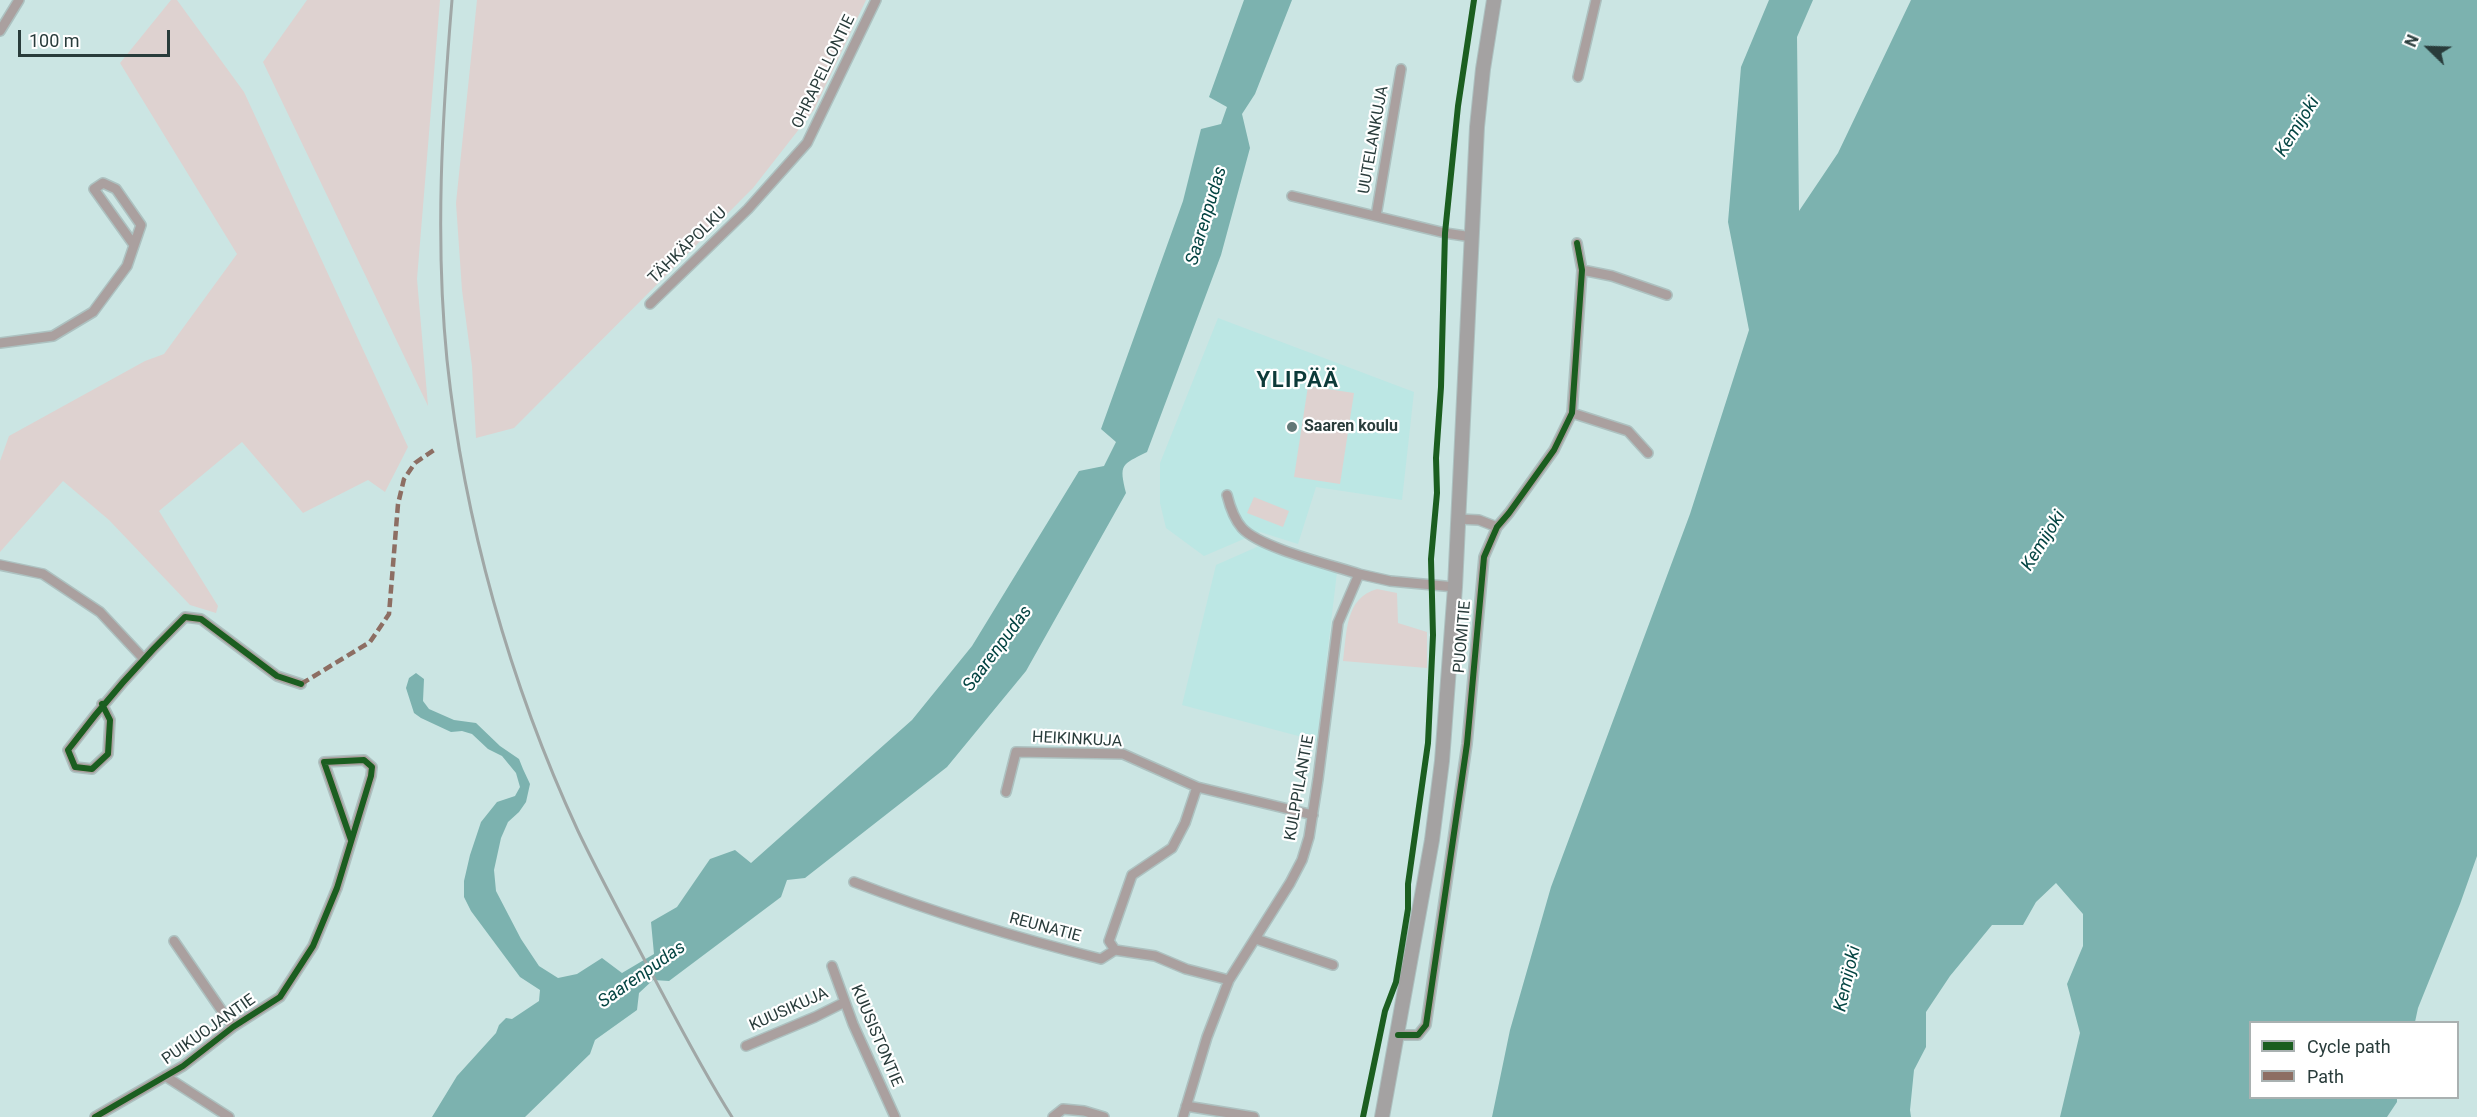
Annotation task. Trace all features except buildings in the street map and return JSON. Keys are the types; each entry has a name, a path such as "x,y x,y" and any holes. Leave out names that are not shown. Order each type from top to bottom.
{"main road":[{"path":"1382,1117 1434,829 1442,760 1455,587 1480,91 1494,0"}],"street":[{"path":"0,32 19,0"},
{"name":"OHRAPELLONTIE","path":"748,209 807,143 876,0"},
{"path":"1578,77 1596,0"},
{"name":"UUTELANKUJA","path":"1376,216 1401,69"},
{"path":"0,343 53,336 93,312 128,266 141,225 116,189 103,183 94,189 134,245"},
{"name":"UUTELANKUJA","path":"1292,196 1445,233 1472,237"},
{"name":"TÄHKÄPOLKU","path":"650,304 748,209"},
{"name":"PUOMITIE","path":"1398,1035 1418,1035 1426,1025 1467,744 1484,557 1497,527 1554,450 1572,413 1582,270 1577,243"},
{"path":"1582,270 1612,276 1667,295"},
{"path":"1572,413 1628,431 1648,453"},
{"path":"1227,495 1231,511 1243,530 1276,547 1359,574 1390,581 1455,587"},
{"path":"1458,519 1479,520 1497,527"},
{"path":"0,566 43,574 100,612 143,658"},
{"name":"KULPPILANTIE","path":"1183,1117 1207,1037 1229,980 1302,860 1313,815 1338,623 1359,574"},
{"path":"102,704 110,720 108,754 92,769 75,767 68,750 102,704 143,658 185,617 201,619 277,676 302,684"},
{"name":"HEIKINKUJA","path":"1006,792 1016,752 1123,754 1197,787 1313,815"},
{"name":"PUIKUOJANTIE","path":"95,1117 183,1066 233,1027 280,997 313,946 337,888 371,776 372,767 364,760 324,762 351,840"},
{"path":"1115,950 1109,941 1132,875 1172,848 1185,823 1197,787"},
{"name":"REUNATIE","path":"854,882 906,902 1015,937 1101,959 1115,950 1155,956 1186,969 1229,980"},
{"path":"1256,939 1333,964"},
{"path":"174,941 233,1027"},
{"name":"KUUSISTONTIE","path":"832,966 845,1002 895,1117"},
{"name":"KUUSIKUJA","path":"746,1046 845,1002"},
{"path":"165,1076 229,1117"},
{"path":"1186,1106 1254,1117"},
{"path":"1053,1117 1063,1109 1084,1111 1104,1117"}],"shaded area":[{"path":"171,0 177,0 244,92 408,447 385,492 368,480 303,513 242,442 159,511 218,606 216,613 190,605 109,520 63,481 0,552 0,461 9,436 145,361 164,354 237,254 120,63"},
{"path":"307,0 440,0 417,279 428,406 263,62"},
{"path":"477,0 866,0 814,110 753,188 514,428 476,438 472,366 462,290 456,203"},
{"name":"Saaren koulu","path":"1218,318 1414,392 1402,500 1316,487 1298,544 1260,532 1204,556 1166,528 1160,503 1160,463"},
{"path":"1308,386 1354,393 1340,484 1294,477"},
{"path":"1254,497 1289,511 1283,527 1247,513"},
{"path":"1259,546 1337,572 1317,741 1182,705 1216,565"},
{"path":"1377,589 1397,593 1398,623 1427,632 1427,668 1343,661 1347,628 1353,608 1367,593"}],"water":[{"name":"Saarenpudas","path":"1244,0 1292,0 1255,94 1242,114 1250,148 1221,255 1147,452 1124,466 1126,493 1026,671 947,767 805,878 787,880 781,897 669,981 653,980 639,993 637,1010 595,1040 590,1054 525,1117 432,1117 457,1076 496,1033 499,1025 506,1018 512,1019 539,1001 540,990 520,977 471,911 464,897 464,881 481,822 497,802 515,796 520,787 516,773 502,756 488,749 472,734 462,731 451,732 414,713 406,688 409,678 416,673 424,679 423,701 429,709 454,720 476,723 500,746 519,759 530,784 526,802 508,822 501,838 494,870 496,891 521,939 539,966 558,978 577,974 602,958 622,973 654,954 651,922 677,907 710,859 735,850 751,863 912,720 972,646 1079,471 1104,466 1116,442 1101,429 1183,201 1201,129 1221,124 1227,107 1209,97"},
{"name":"Kemijoki","path":"1769,0 1813,0 1797,37 1799,211 1838,153 1911,0 2477,0 2477,856 2418,1008 2415,1021 2249,1021 2249,1099 2397,1099 2387,1117 2060,1117 2080,1033 2067,984 2083,946 2083,914 2056,883 2036,902 2023,925 1992,925 1950,976 1926,1012 1926,1047 1914,1070 1911,1117 1492,1117 1510,1030 1551,887 1690,514 1749,330 1728,222 1741,67"}],"railway":[{"path":"452,0 441,180 443,315 447,360 465,481 493,601 531,718 578,831 686,1038 732,1117"}],"marked path":[{"path":"301,684 370,642 389,614 398,504 404,479 415,463 434,450"}],"cycle path":[{"path":"1363,1117 1385,1011 1396,982 1408,909 1408,884 1428,743 1433,635 1431,559 1437,493 1436,458 1441,387 1445,233 1458,106 1474,0"},
{"path":"1398,1035 1418,1035 1426,1025 1467,744 1484,557 1497,527 1554,450 1572,413 1582,270 1577,243"},
{"path":"102,704 110,720 108,754 92,769 75,767 68,750 95,715 110,698 124,681 185,617 201,619 277,676 301,684"},
{"path":"95,1117 183,1066 233,1027 280,997 313,946 337,888 371,776 372,767 364,760 324,762 351,840"}],"place":[{"name":"Saaren koulu","path":"1292,427"}],"district":[{"name":"YLIPÄÄ","path":"1298,381"}]}
